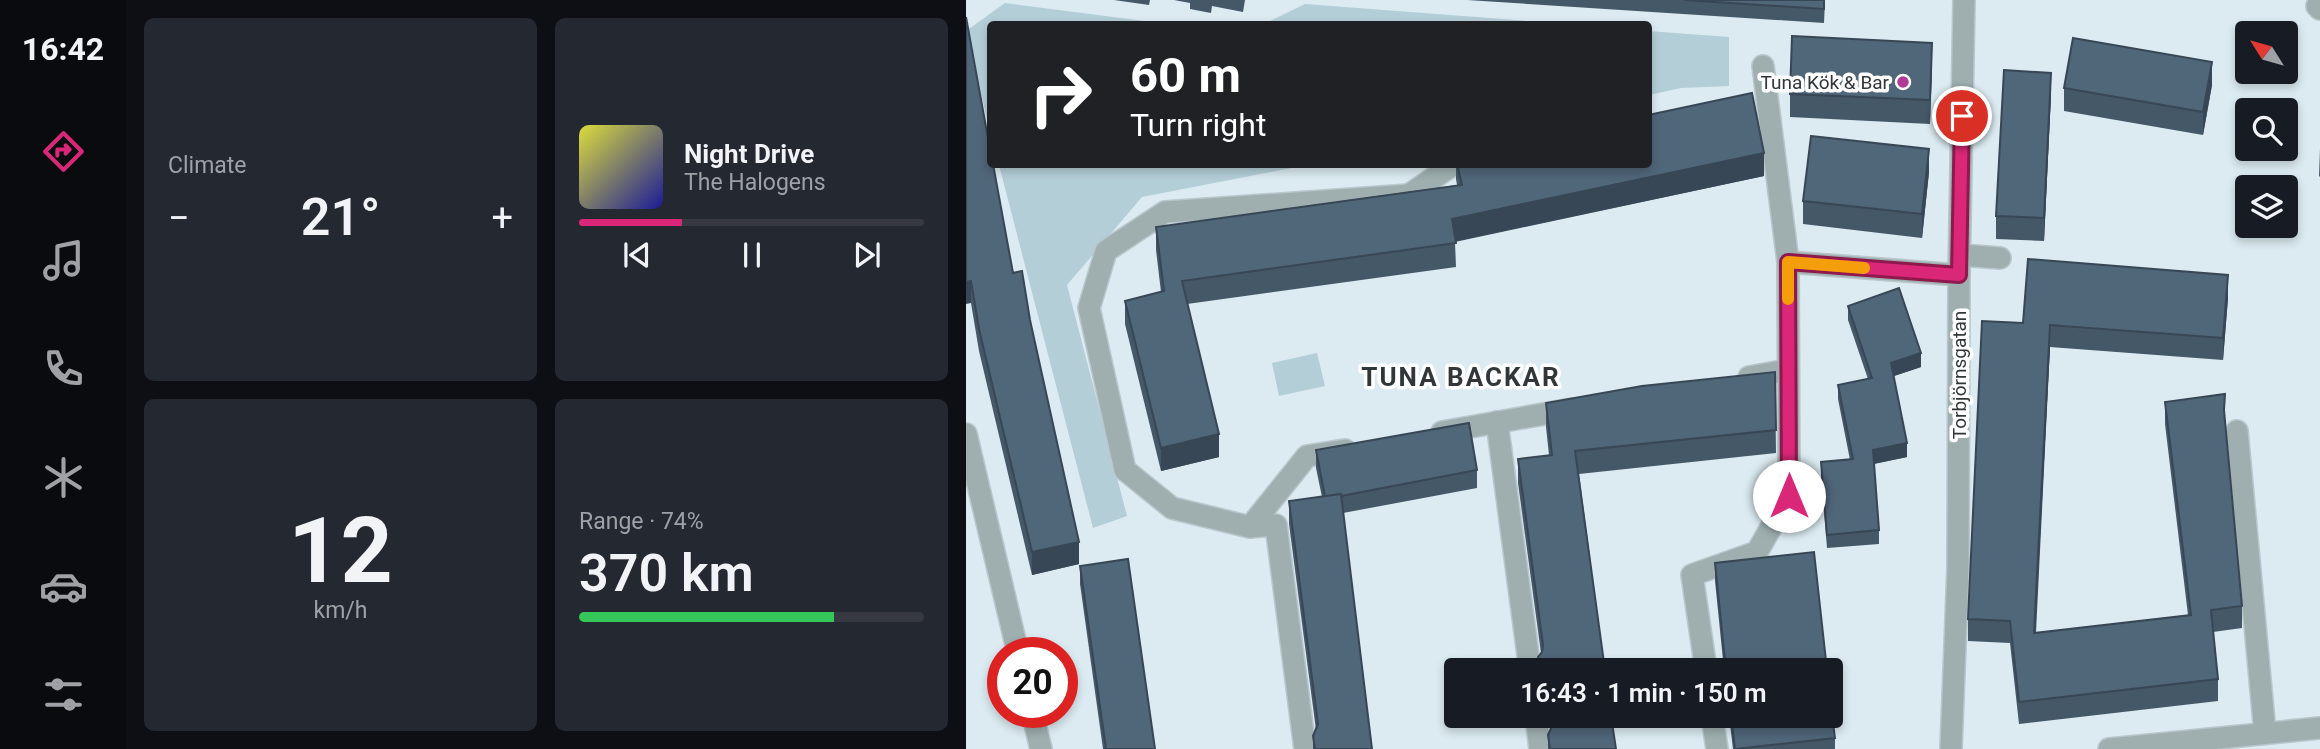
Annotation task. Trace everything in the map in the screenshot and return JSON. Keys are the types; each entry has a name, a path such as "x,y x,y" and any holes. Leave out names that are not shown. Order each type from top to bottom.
{"street":[{"name":"Torbjörnsgatan","path":"1951,749 1958,567 1964,0"},
{"path":"1704,658 1692,575 1757,552 1789,496 1788,262 1763,66"},
{"path":"1741,100 1767,95"},
{"path":"1305,749 1276,525 1250,527 1172,508 1125,470 1089,308 1106,251 1165,212 1409,195 1448,168"},
{"path":"1788,262 1960,265 2000,258"},
{"path":"1734,380 1788,370"},
{"path":"1415,437 1586,406"},
{"path":"1497,422 1528,658"},
{"path":"2236,431 2265,733"},
{"path":"966,434 1014,637"},
{"path":"1250,527 1307,456 1361,447"},
{"path":"2109,749 2183,745 2320,727"},
{"path":"1036,728 1041,749"},
{"path":"1537,728 1540,749"},
{"path":"1714,728 1717,749"}],"shaded area":[{"path":"1005,3 1145,21 987,21 987,119 966,31"},
{"path":"1305,4 1528,21 1270,21"},
{"path":"1652,31 1729,37 1729,86 1681,88 1652,94"},
{"path":"1000,168 1292,168 1142,197 1067,285 1127,516 1093,528"},
{"path":"1317,353 1325,386 1279,396 1272,363"}],"building":[{"path":"1684,0 1824,0 1824,9"},
{"path":"966,17 987,132 987,168 994,168 1013,273 1022,271 1030,320 1079,542 1032,552 979,329 971,281 966,282"},
{"path":"1792,36 1932,43 1930,100 1790,94"},
{"path":"2073,38 2212,62 2203,112 2064,88"},
{"path":"2004,70 2051,73 2044,218 1996,216"},
{"path":"1752,93 1764,153 1452,219 1456,243 1182,281 1219,434 1161,448 1125,301 1164,291 1156,227 1462,185 1458,168 1652,168 1652,114"},
{"path":"1811,136 1929,149 1922,214 1803,201"},
{"path":"2028,259 2228,275 2223,338 2050,325 2034,633 2191,615 2165,402 2225,394 2224,410 2242,606 2211,610 2218,679 2019,702 2010,621 1968,619 1982,321 2023,323"},
{"path":"1899,288 1921,353 1891,363 1907,443 1873,450 1879,530 1827,535 1821,462 1853,459 1838,385 1872,378 1848,306"},
{"path":"1775,372 1776,430 1575,451 1603,658 1538,658 1543,645 1518,459 1552,455 1546,403 1642,386"},
{"path":"1469,423 1477,470 1325,497 1316,450"},
{"path":"1341,494 1372,749 1315,749 1313,736 1318,724 1289,501"},
{"path":"1814,552 1826,658 1725,658 1715,563"},
{"path":"1128,559 1155,749 1106,749 1080,566"},
{"path":"1551,728 1613,728 1616,749 1550,749 1548,735"},
{"path":"1732,728 1834,728 1835,738 1735,749"}],"slow traffic":[{"path":"1788,299 1788,262 1864,268"}],"place":[{"name":"Tuna Kök & Bar","path":"1903,82"}],"district":[{"name":"TUNA BACKAR","path":"1461,377"}],"route":[{"path":"1789,496 1788,262 1959,275 1962,116"}]}
